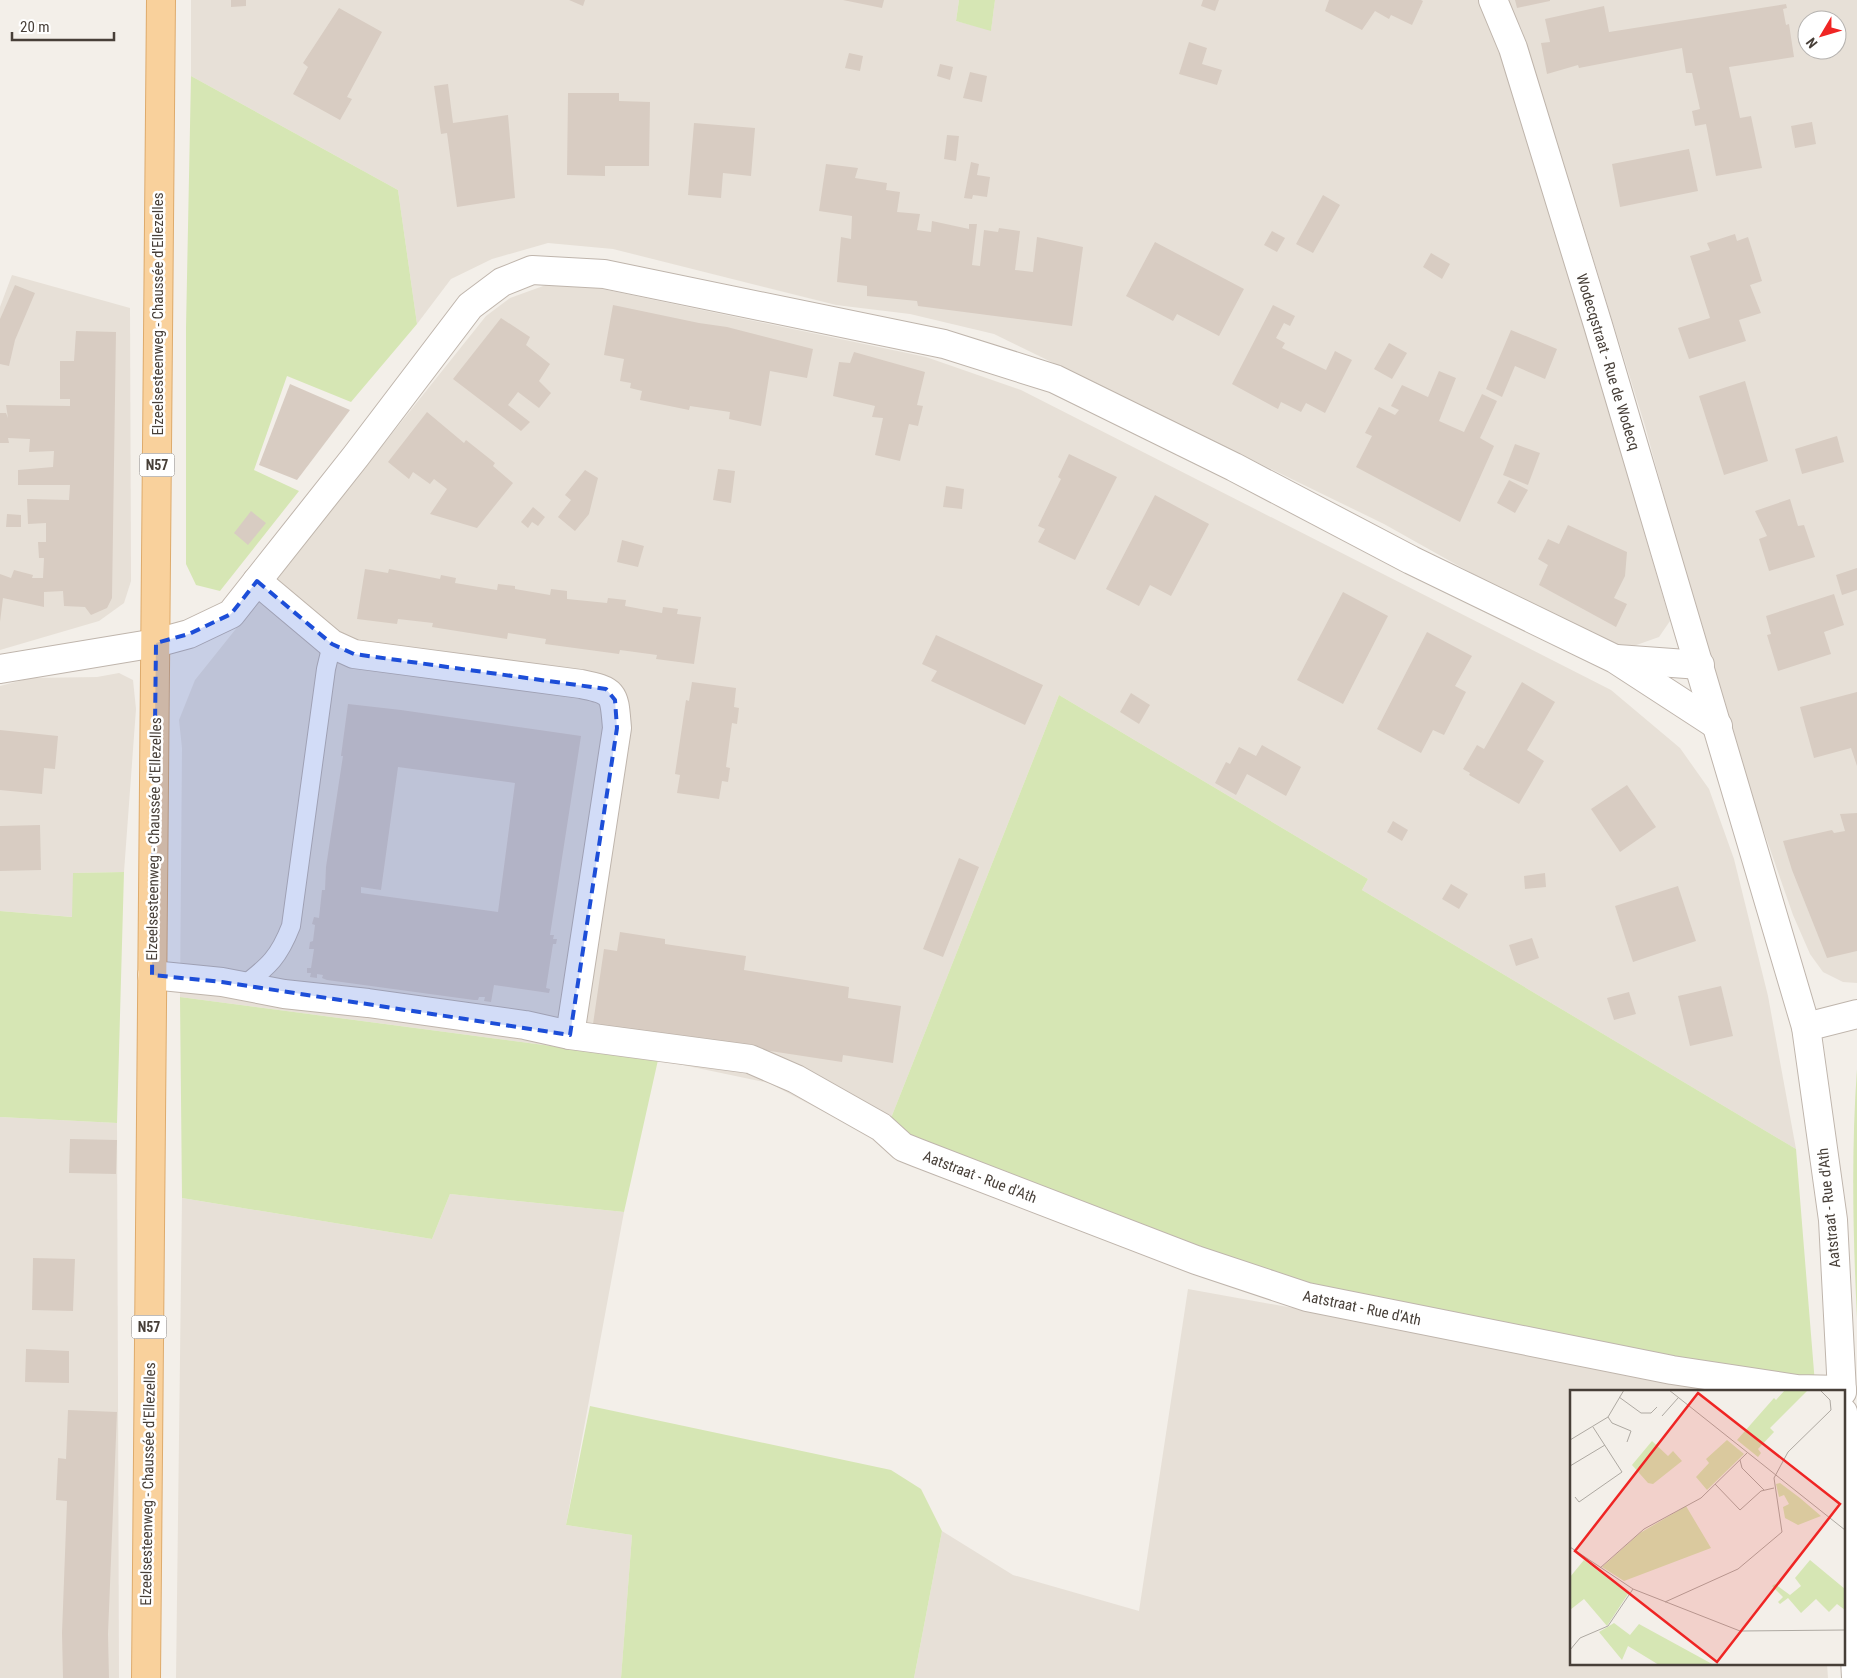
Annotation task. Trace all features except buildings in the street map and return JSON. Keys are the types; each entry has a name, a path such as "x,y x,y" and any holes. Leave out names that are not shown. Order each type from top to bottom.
{"main road":[{"name":"Elzeelsesteenweg - Chaussée d'Ellezelles","path":"146,1678 161,0"}],"street":[{"name":"Wodecqstraat - Rue de Wodecq","path":"1493,0 1516,58 1718,726"},
{"path":"0,669 156,643 189,634 231,614 356,456 470,306 502,282 532,270 604,274 944,344 1055,380 1234,467 1411,560 1615,659 1718,726"},
{"path":"257,581 332,644 354,654 582,684 606,689 615,700 618,728 570,1035"},
{"path":"1615,659 1700,665"},
{"name":"Aatstraat - Rue d'Ath","path":"1718,726 1806,1027 1833,1220 1842,1390"},
{"name":"Aatstraat - Rue d'Ath","path":"152,976 222,982 284,994 524,1025 570,1035 750,1058 796,1079 881,1127 903,1146 1196,1260 1307,1297 1672,1370 1803,1390"},
{"path":"1806,1027 1857,1014"},
{"name":"Aatstraat - Rue d'Ath","path":"1844,1438 1856,1678"}],"lane":[{"path":"243,986 265,968 282,950 291,926 326,669 332,644"}],"highlighted area":[{"path":"257,581 332,644 354,654 606,689 615,700 617,728 570,1035 222,982 152,975 156,643 189,634 231,614"}],"shaded area":[{"path":"191,0 959,0 956,21 991,30 995,0 1484,0 1498,28 1670,621 1659,637 1628,648 1587,638 1384,524 994,334 910,314 836,305 613,249 548,243 492,259 451,279 417,324 398,190 191,76"},
{"path":"1507,0 1857,0 1857,983 1843,982 1823,972 1810,954 1793,915 1723,714 1645,426 1521,28"},
{"path":"12,275 130,308 131,581 124,603 99,621 0,650 0,307"},
{"path":"578,284 926,357 1021,390 1611,690 1680,748 1709,789 1734,859 1768,996 1796,1149 1362,890 1368,879 1059,695 891,1118 878,1140 769,1083 659,1060 180,997 182,748 179,720 195,680 486,316 510,298 546,285"},
{"path":"119,673 133,680 136,709 124,872 73,873 73,917 0,911 0,686 31,678 97,677"},
{"path":"0,1117 117,1123 119,1678 0,1678"},
{"path":"450,1194 624,1212 566,1525 632,1535 621,1678 176,1678 182,1198 432,1239"},
{"path":"1188,1289 1748,1390 1570,1390 1570,1666 1827,1666 1828,1678 914,1678 942,1531 1013,1575 1139,1611"}],"green space":[{"path":"959,0 995,0 991,31 956,21"},
{"path":"191,76 398,190 417,324 351,402 287,376 254,470 299,491 220,591 196,585 186,564 186,328"},
{"path":"1059,695 1368,879 1362,890 1796,1149 1815,1384 1354,1301 1214,1257 910,1143 891,1118"},
{"path":"124,872 117,1123 0,1117 0,911 72,917 73,873"},
{"path":"180,997 658,1060 624,1212 450,1194 432,1239 182,1198"},
{"path":"1857,1069 1857,1319 1853,1194"},
{"path":"590,1406 891,1470 921,1489 942,1531 914,1678 621,1678 632,1535 566,1525"}]}
